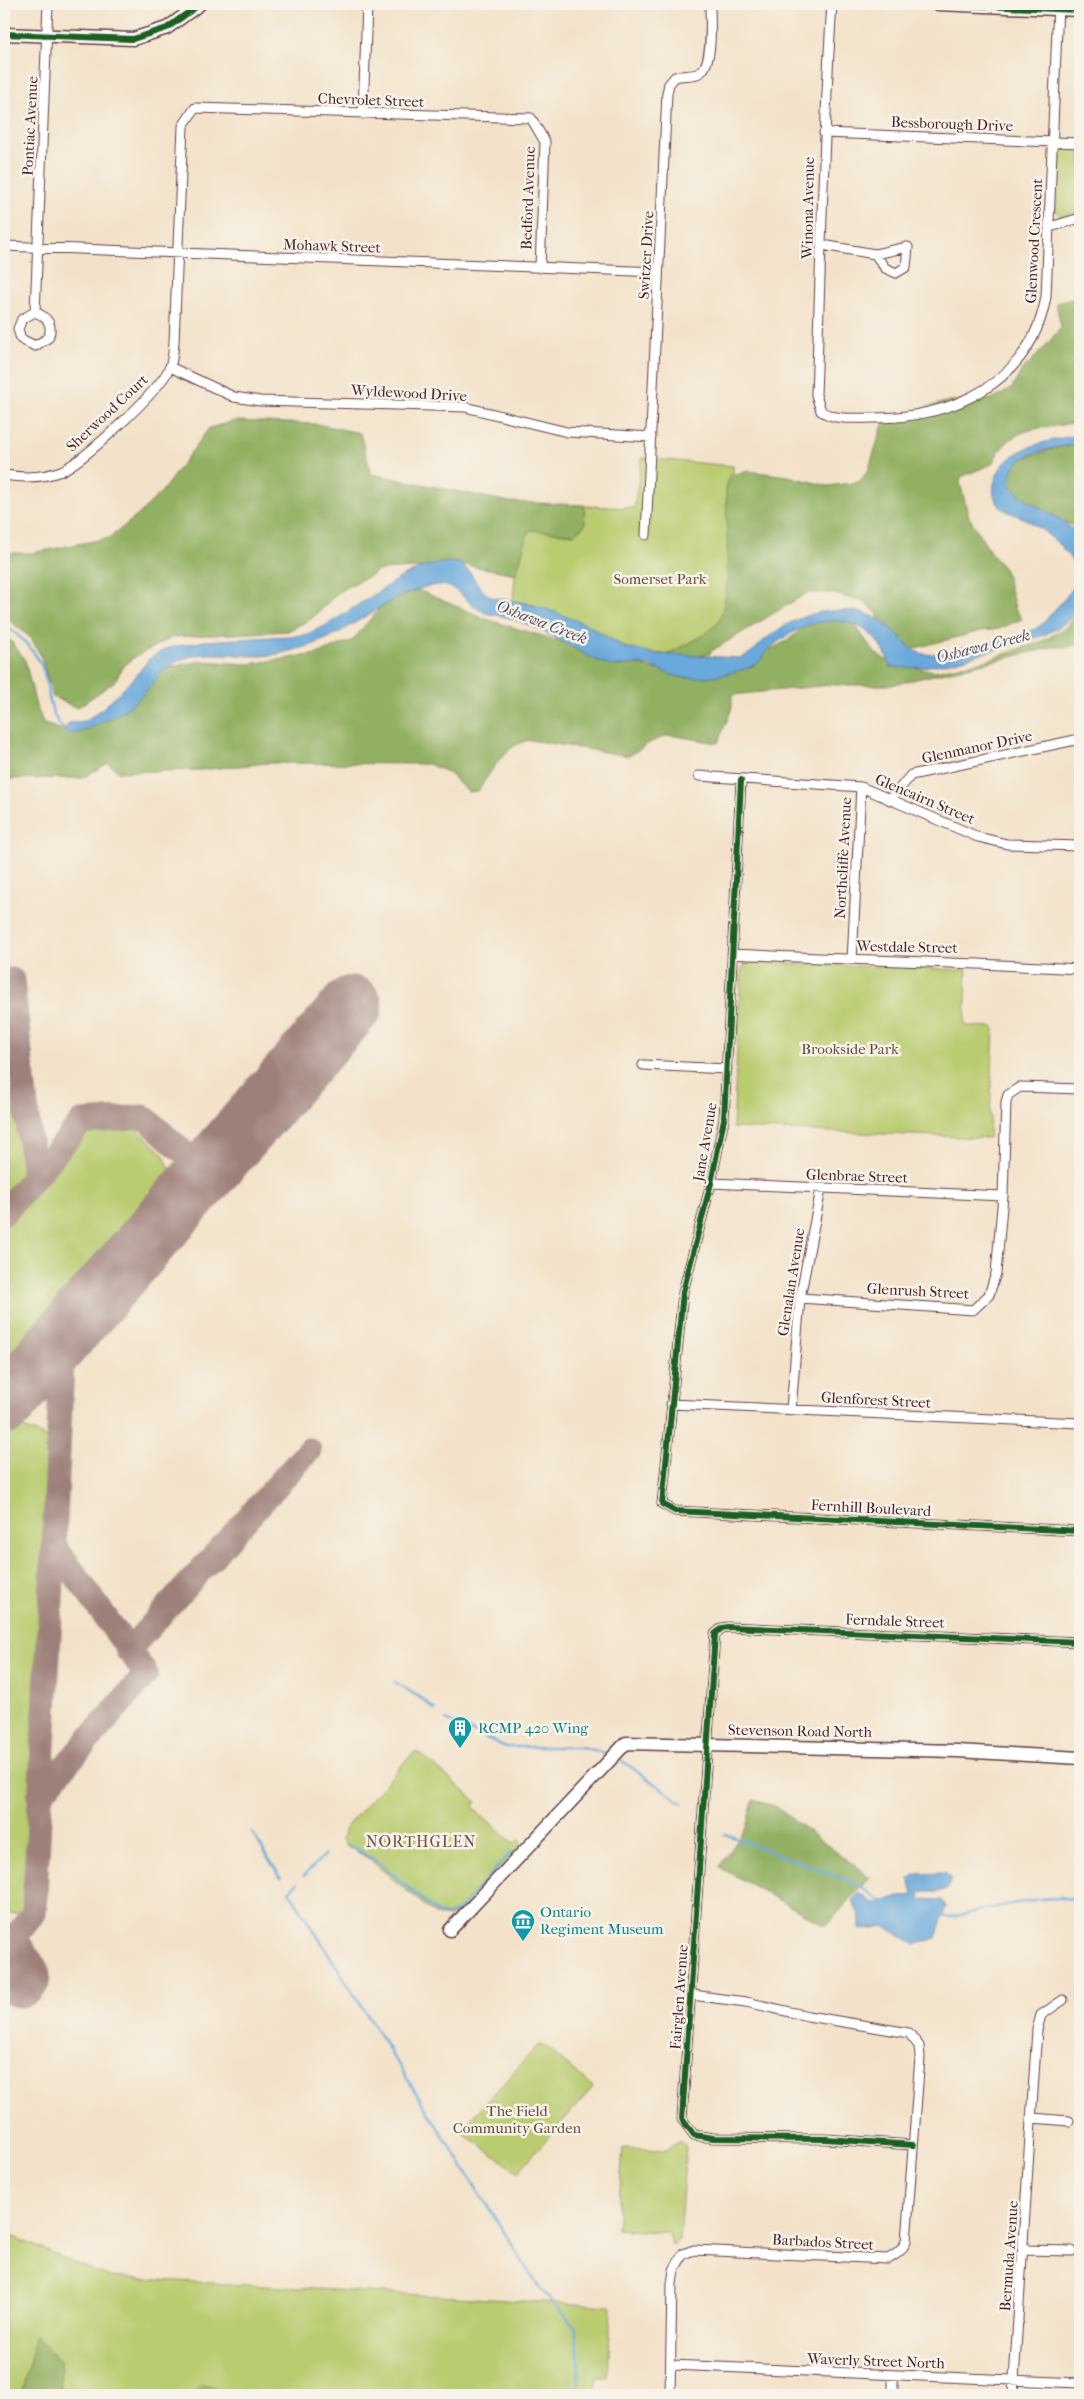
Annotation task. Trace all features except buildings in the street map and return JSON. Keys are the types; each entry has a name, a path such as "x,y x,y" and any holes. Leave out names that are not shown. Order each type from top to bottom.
{"street":[{"name":"Pontiac Avenue","path":"35,312 48,4"},
{"path":"4,34 122,39 141,37 167,28 200,4"},
{"path":"363,114 367,4"},
{"name":"Switzer Drive","path":"646,535 667,93 675,77 698,74 704,68 709,54 710,4"},
{"name":"Winona Avenue","path":"821,412 816,395 824,133 832,4"},
{"path":"938,4 1058,6 1080,10"},
{"name":"Glenwood Crescent","path":"821,412 837,418 884,418 949,406 990,387 1024,354 1035,335 1042,317 1046,297 1058,6"},
{"name":"Chevrolet Street","path":"195,108 531,118 539,131"},
{"name":"Sherwood Court","path":"4,475 41,477 60,471 75,463 132,412 161,381 170,367 174,342 184,126 195,108"},
{"name":"Bedford Avenue","path":"539,131 545,142 540,268"},
{"name":"Bessborough Drive","path":"824,133 1080,143"},
{"path":"1050,226 1080,218"},
{"path":"822,245 875,254"},
{"name":"Mohawk Street","path":"4,246 38,249 658,272"},
{"name":"Wyldewood Drive","path":"170,367 234,397 260,401 465,407 568,432 651,438"},
{"name":"Glenmanor Drive","path":"890,800 911,775 1080,739"},
{"name":"Glencairn Street","path":"699,776 860,787 978,836 1008,844 1080,846"},
{"name":"Jane Avenue","path":"662,1504 682,1292 711,1183 724,1119 741,780"},
{"name":"Northcliffe Avenue","path":"852,960 860,787"},
{"name":"Westdale Street","path":"732,954 852,960 960,962 1080,970"},
{"path":"644,1065 727,1068"},
{"name":"Glenrush Street","path":"800,1298 973,1310 989,1296 996,1274 1003,1196 1006,1102 1008,1095 1020,1087 1080,1089"},
{"name":"Glenbrae Street","path":"711,1183 1003,1196"},
{"name":"Glenalan Avenue","path":"791,1410 800,1298 821,1189"},
{"name":"Glenforest Street","path":"671,1404 1080,1423"},
{"name":"Fernhill Boulevard","path":"662,1504 676,1510 1080,1531"},
{"name":"Ferndale Street","path":"714,1638 718,1630 728,1627 1080,1642"},
{"name":"Fairglen Avenue","path":"714,1638 709,1746 682,2111 685,2124 694,2135 714,2138 826,2139 913,2145"},
{"name":"Stevenson Road North","path":"450,1930 626,1742 957,1752 1080,1758"},
{"name":"Barbados Street","path":"670,2395 672,2284 674,2270 683,2254 694,2250 888,2259 903,2248 906,2241 920,2057 919,2046 909,2033 808,2016 746,2002 692,1995"},
{"name":"Bermuda Avenue","path":"1013,2395 1038,2022 1047,2010 1063,2000"},
{"path":"1032,2118 1069,2121"},
{"path":"1024,2250 1072,2251"},
{"name":"Waverly Street North","path":"671,2365 1080,2383"},
{"path":"893,2395 894,2376"}],"green space":[{"path":"1065,148 1080,149 1080,212 1060,216 1056,211 1058,156 1059,152"},
{"path":"1080,297 1080,421 1029,430 1019,434 1000,450 992,464 961,477 960,483 969,517 990,552 1005,570 1015,608 1022,619 999,629 981,631 904,651 888,643 877,613 865,603 832,593 807,593 705,655 694,657 666,655 694,641 713,628 722,612 727,578 726,488 730,475 749,471 788,476 828,486 859,482 868,471 883,424 904,414 948,401 994,399 1012,388 1022,370 1045,347 1061,327 1056,303"},
{"path":"235,421 316,424 360,433 371,474 510,502 584,505 585,525 574,534 529,530 516,574 466,565 452,570 434,567 380,570 340,591 311,619 288,631 173,637 133,658 124,666 114,682 77,708 53,697 41,656 31,638 4,616 4,553 32,553 109,538 137,516 163,490 209,428"},
{"path":"1080,445 1080,541 1074,526 1015,501 1006,476 1020,459 1060,447"},
{"name":"Somerset Park","path":"642,458 733,466 737,591 712,644 709,658 639,652 624,647 588,625 526,603 513,601 521,503 634,508"},
{"path":"418,590 489,620 652,669 716,673 731,668 787,641 812,621 834,612 852,621 875,653 891,663 934,671 988,660 1045,640 1066,627 1075,615 1080,603 1080,643 1069,647 1053,647 891,685 830,685 732,695 732,708 718,743 669,735 651,742 629,756 530,740 513,747 506,753 478,791 468,792 447,772 428,764 267,763 200,770 119,772 108,763 83,778 4,779 4,632 25,660 36,706 44,724 69,732 104,716 169,667 202,661 249,664 317,654 353,640 387,599"},
{"name":"Brookside Park","path":"751,962 967,970 965,1026 994,1027 989,1138 733,1128 741,972 744,965"},
{"path":"4,1039 6,1041 23,1171 4,1193"},
{"path":"135,1128 164,1155 172,1175 4,1369 4,1229 87,1133"},
{"path":"16,1425 46,1437 54,1549 23,1912 4,1915 4,1438"},
{"path":"416,1752 477,1802 473,1807 514,1844 518,1840 521,1842 519,1848 460,1912 450,1917 436,1915 368,1858 346,1846 342,1840 345,1828 412,1754"},
{"path":"753,1800 775,1806 870,1877 826,1926 719,1867 746,1828"},
{"name":"The Field Community Garden","path":"539,2044 545,2046 593,2087 518,2172 460,2131"},
{"path":"679,2141 686,2146 679,2240 672,2245 669,2233 617,2229 623,2148 666,2150"},
{"path":"4,2233 108,2277 611,2306 608,2378 597,2378 596,2395 4,2395"},
{"path":"36,2335 60,2361 61,2395 21,2395"},
{"path":"201,2385 214,2387 216,2395 192,2395"}],"water":[{"path":"1080,434 1080,443 1043,451 1024,458 1013,469 1010,479 1010,485 1018,493 1072,528 1080,536 1082,582 1079,604 1066,622 1048,633 1027,641 934,665 905,668 890,667 883,650 872,636 860,627 847,622 832,621 804,627 790,634 767,651 759,662 746,669 716,676 684,678 642,665 615,666 606,664 533,627 510,618 486,613 453,589 437,585 410,592 336,634 305,647 265,656 209,654 180,660 168,668 141,696 122,712 81,732 66,733 64,730 69,723 85,721 101,710 136,676 149,659 167,648 205,641 305,635 327,625 401,577 423,567 447,562 459,563 467,569 483,591 491,597 526,603 552,611 588,625 624,647 654,654 740,658 752,652 767,638 788,624 812,614 829,611 850,611 868,614 892,629 913,650 924,654 940,653 1020,635 1040,626 1046,620 1069,593 1077,577 1071,560 1065,551 1030,522 1002,508 996,500 993,487 999,471 1017,453 1042,443"},
{"path":"946,1873 952,1879 948,1889 937,1892 920,1892 919,1899 942,1900 946,1906 936,1938 915,1945 884,1926 860,1930 860,1919 853,1900 859,1893 875,1904 888,1899 913,1895 909,1879 916,1874"}],"waterway":[{"name":"Oshawa Creek","path":"4,625 22,639 33,651 44,672 52,710 64,729"},
{"path":"395,1682 425,1701 435,1710"},
{"path":"446,1720 506,1747 581,1747 609,1754"},
{"path":"621,1760 682,1803"},
{"path":"252,1832 281,1878"},
{"path":"725,1834 854,1883 883,1902"},
{"path":"347,1844 381,1864 438,1913 447,1916 458,1910 511,1852"},
{"path":"304,1876 324,1855"},
{"path":"297,1883 289,1891 538,2286 575,2326 579,2362 577,2395"},
{"path":"941,1916 952,1917 999,1906 1051,1898 1080,1900"}],"taxiway":[{"path":"4,982 12,980 34,1178"},
{"path":"4,1213 82,1122 144,1117 187,1155 201,1180"},
{"path":"4,1951 34,1913 63,1338"},
{"path":"128,1651 309,1450"},
{"path":"39,1796 146,1674 54,1545"}],"runway":[{"path":"4,1405 352,1006"},
{"path":"4,1954 20,1977"}],"cycle path":[{"path":"4,34 133,39 167,28 200,4"},
{"path":"938,4 1080,10"},
{"path":"741,780 724,1119 711,1183 683,1292 662,1504 675,1511 1080,1531"},
{"path":"913,2145 826,2139 713,2138 694,2135 682,2119 715,1634 722,1628 728,1627 1080,1642"}],"place":[{"name":"RCMP 420 Wing","path":"460,1749"},
{"name":"Ontario Regiment Museum","path":"523,1942"}],"district":[{"name":"NORTHGLEN","path":"421,1841"}]}
